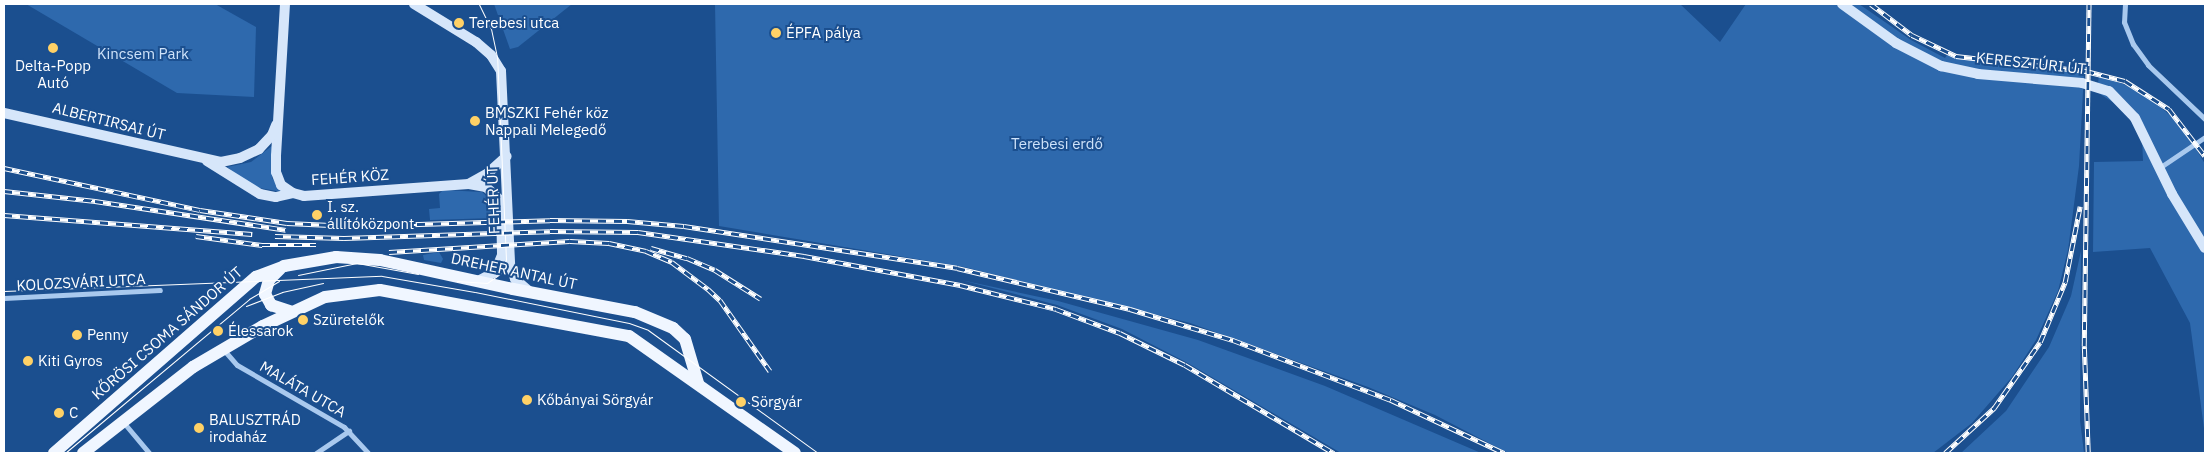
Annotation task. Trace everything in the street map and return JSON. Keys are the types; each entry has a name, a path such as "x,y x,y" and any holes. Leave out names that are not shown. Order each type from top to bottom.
{"main road":[{"path":"285,4 276,172 282,185 292,193"},
{"name":"FEHÉR ÚT","path":"414,4 476,42 497,61 503,76 510,265 515,279 534,294"},
{"name":"KERESZTÚRI ÚT","path":"1842,4 1902,47 1941,66 1978,74 2082,83 2109,92 2135,118 2158,168 2205,248"},
{"name":"ALBERTIRSAI ÚT","path":"4,112 206,160"},
{"path":"206,160 230,161 259,148 272,135 278,119"},
{"name":"FEHÉR ÚT","path":"469,184 488,174 507,156"},
{"name":"FEHÉR KÖZ","path":"206,160 260,194 276,197 292,193 304,196 469,184 486,187 501,201"},
{"name":"FEHÉR ÚT","path":"478,281 489,277 500,264 501,201"},
{"name":"DREHER ANTAL ÚT","path":"284,266 361,257 534,294 635,312 673,328 688,345 698,383"},
{"path":"284,266 269,280 265,294 271,305 290,311"},
{"name":"KŐRÖSI CSOMA SÁNDOR ÚT","path":"54,453 238,291 256,277 284,266"},
{"path":"83,453 122,420 193,367 290,311 342,292 402,292 616,332 660,355 795,453"},
{"path":"660,355 677,358 688,345"}],"street":[{"path":"2125,4 2124,22 2133,44 2148,65 2205,119"},
{"path":"2158,168 2205,137"},
{"name":"KOLOZSVÁRI UTCA","path":"4,298 51,298 160,290"},
{"name":"MALÁTA UTCA","path":"223,348 237,365 349,431 368,453"},
{"path":"122,420 146,452"},
{"path":"316,453 349,431"}],"green space":[{"name":"Kincsem Park","path":"26,4 215,4 256,27 254,97 177,93"},
{"path":"494,4 572,4 518,47 510,49"},
{"name":"Terebesi erdő","path":"715,4 1680,4 1720,42 1746,4 1859,4 1911,40 1945,58 1947,55 2084,73 2079,166 2068,250 2058,291 2036,340 2012,377 1972,423 1933,453 1508,453 1435,415 1368,387 1190,323 964,267 719,226"},
{"path":"2099,75 2128,86 2154,101 2184,128 2205,164 2205,436 2190,323 2150,248 2093,252 2094,162 2143,161 2142,138 2125,110 2097,92"},
{"path":"273,145 272,178 282,192 254,187 227,167 251,162"},
{"path":"443,190 482,192 494,203 495,218 430,220 429,209 440,208 439,194"},
{"path":"2081,251 2080,420 2084,453 1961,453 2006,411 2049,347 2071,296"},
{"path":"439,252 443,259 441,263 424,260 423,255"},
{"path":"961,280 1058,301 1198,340 1325,386 1481,453 1341,453 1186,362 1122,329 1057,305"}],"tram line":[{"path":"457,281 487,283 500,274 506,260 497,57 491,29 479,4"},
{"path":"298,275 357,263 418,274"},
{"path":"4,291 382,276 475,292 629,323 648,330 818,453"},
{"path":"65,453 249,299 279,281"},
{"path":"246,306 282,292 323,283"}],"railway":[{"path":"1871,4 1912,35 1956,56 2086,71 2125,81 2169,109 2205,156"},
{"path":"2088,453 2084,346 2089,4"},
{"path":"4,168 200,210 287,223 353,226 550,220 627,221 684,226 957,268 1130,309 1233,340 1391,400 1504,453"},
{"path":"4,191 95,201 286,230"},
{"path":"1945,453 1994,408 2040,342 2065,282 2080,206"},
{"path":"4,215 252,234"},
{"path":"275,236 344,238 550,231 638,232 804,256 960,285 1056,309 1120,333 1185,365 1334,453"},
{"path":"196,236 262,245 316,245"},
{"path":"389,252 570,241 609,243 646,251 672,262 720,300 770,371"},
{"path":"651,248 687,258 715,270 761,299"}],"place":[{"name":"Terebesi utca","path":"459,23"},
{"name":"ÉPFA pálya","path":"776,33"},
{"name":"Delta-Popp Autó","path":"53,48"},
{"name":"BMSZKI Fehér köz Nappali Melegedő","path":"475,121"},
{"name":"I. sz. állítóközpont","path":"317,215"},
{"name":"Szüretelők","path":"303,320"},
{"name":"Élessarok","path":"218,331"},
{"name":"Penny","path":"77,335"},
{"name":"Kiti Gyros","path":"28,361"},
{"name":"Kőbányai Sörgyár","path":"527,400"},
{"name":"Sörgyár","path":"741,402"},
{"name":"C","path":"59,413"},
{"name":"BALUSZTRÁD irodaház","path":"199,428"}]}
